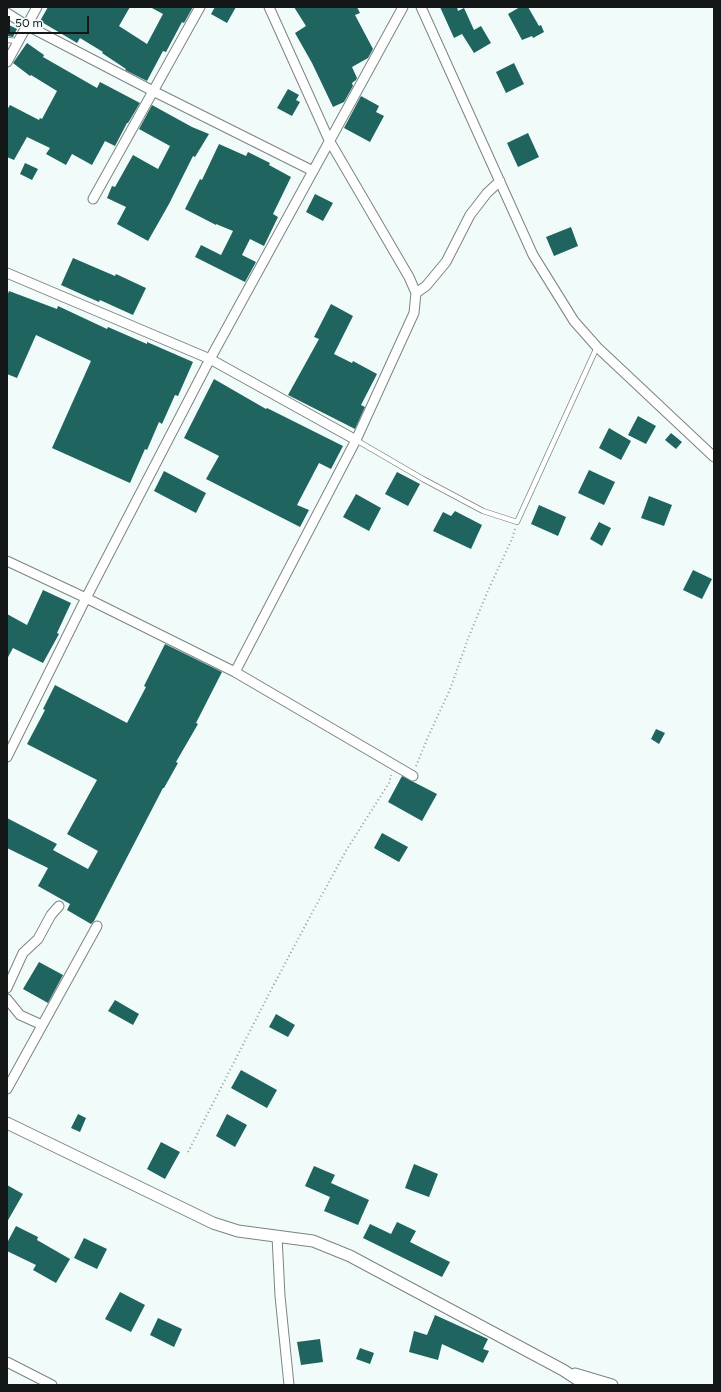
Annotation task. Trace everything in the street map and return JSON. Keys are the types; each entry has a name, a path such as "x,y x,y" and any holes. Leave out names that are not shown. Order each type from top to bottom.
{"street":[{"path":"7,62 37,7"},
{"path":"93,199 200,7"},
{"path":"235,672 356,440 414,313 416,293 409,277 329,140 269,7"},
{"path":"7,757 86,598 210,359 403,7"},
{"path":"421,7 533,255 574,321 597,347 714,457"},
{"path":"7,13 26,25 153,91 313,171"},
{"path":"416,293 426,286 446,262 470,215 487,192 500,181"},
{"path":"7,272 210,359 356,440"},
{"path":"7,561 86,598 235,672 413,776"},
{"path":"7,988 23,953 38,940 51,915 59,906"},
{"path":"7,1089 97,926"},
{"path":"7,999 20,1015 42,1025"},
{"path":"7,1123 213,1223 238,1231 313,1241 350,1256 563,1370 586,1385"},
{"path":"277,1236 280,1296 289,1385"},
{"path":"7,1362 52,1385"},
{"path":"563,1370 612,1385"}],"lane":[{"path":"7,40 18,41"},
{"path":"356,440 423,479 483,511 517,522 597,347"}],"path":[{"path":"413,776 428,737 451,687 468,636 512,539 517,522"},
{"path":"188,1152 271,990 347,849 390,782 392,771 387,761"}],"building":[{"path":"48,7 130,7 119,26 147,44 163,14 150,7 193,7 184,23 182,22 166,52 163,51 147,81 125,70 126,69 102,53 103,52 80,38 77,43 40,21"},
{"path":"215,7 236,7 227,23 211,14"},
{"path":"294,7 357,7 360,13 355,15 373,49 368,58 352,67 357,78 352,83 353,86 344,102 333,107 312,63 295,33 306,26"},
{"path":"440,7 457,7 458,11 464,8 474,30 481,26 491,43 474,53 462,34 454,38"},
{"path":"520,7 528,7 539,26 541,25 544,32 533,38 532,36 522,40 508,14"},
{"path":"7,24 17,29 13,37 7,36"},
{"path":"27,43 44,55 43,57 97,88 100,82 140,103 115,146 105,141 92,165 72,154 66,165 46,154 50,148 27,137 14,160 7,157 7,110 10,105 39,120 40,118 42,119 57,91 31,75 30,76 13,63"},
{"path":"514,63 524,84 506,93 496,72"},
{"path":"288,89 299,95 296,100 300,102 292,116 277,108"},
{"path":"361,96 379,106 376,112 384,116 370,142 344,128"},
{"path":"152,105 192,127 209,134 195,157 193,156 169,204 148,241 117,224 126,207 107,198 112,186 115,187 133,155 158,169 170,146 139,129"},
{"path":"528,133 539,157 518,167 507,143"},
{"path":"219,144 246,156 248,152 270,163 269,165 291,177 273,214 278,217 264,246 250,239 242,255 256,262 245,282 195,257 201,245 221,255 233,231 216,225 185,209 200,179 202,180"},
{"path":"25,163 38,169 32,180 20,174"},
{"path":"315,194 333,203 323,221 306,212"},
{"path":"571,227 578,246 554,256 546,237"},
{"path":"73,258 115,276 116,274 146,288 133,315 61,285"},
{"path":"9,291 57,309 58,306 107,329 108,327 193,362 178,396 175,395 162,424 159,422 130,483 52,448 91,361 36,335 17,378 7,374 7,296"},
{"path":"331,304 353,316 334,354 352,363 353,361 377,374 361,405 365,407 355,429 288,395 319,339 314,337"},
{"path":"214,379 266,409 267,408 343,446 331,469 319,463 297,505 309,510 300,527 206,479 219,456 184,438"},
{"path":"638,416 656,426 646,444 628,435"},
{"path":"609,428 631,441 621,460 599,448"},
{"path":"671,433 682,442 676,449 665,440"},
{"path":"589,470 615,482 604,505 578,493"},
{"path":"164,471 206,493 196,513 154,491"},
{"path":"397,472 420,484 408,506 385,494"},
{"path":"356,494 381,508 369,531 343,517"},
{"path":"649,496 672,505 664,526 641,518"},
{"path":"539,505 566,517 558,536 531,524"},
{"path":"455,511 482,525 471,549 433,531 443,512 451,516"},
{"path":"599,522 611,528 602,546 590,539"},
{"path":"693,570 712,579 702,599 683,590"},
{"path":"43,590 71,603 57,633 59,634 43,663 13,648 7,659 7,614 27,625"},
{"path":"165,644 222,672 196,723 198,724 176,762 178,763 163,788 94,921 91,924 67,910 70,904 38,886 48,868 7,848 7,818 57,844 53,850 88,869 98,851 67,834 97,780 27,744 45,710 43,709 55,685 127,723 146,687 144,686"},
{"path":"656,729 665,733 659,744 651,739"},
{"path":"402,776 437,794 422,821 388,802"},
{"path":"382,833 408,847 399,862 374,848"},
{"path":"39,962 63,975 48,1003 23,989"},
{"path":"115,1000 139,1014 133,1025 108,1011"},
{"path":"276,1014 295,1025 288,1037 269,1027"},
{"path":"241,1070 277,1090 267,1108 231,1088"},
{"path":"78,1114 86,1118 80,1132 71,1128"},
{"path":"227,1114 247,1125 235,1147 216,1136"},
{"path":"161,1142 180,1152 165,1179 147,1169"},
{"path":"414,1164 438,1174 429,1197 405,1188"},
{"path":"314,1166 335,1175 331,1183 369,1200 358,1225 324,1211 330,1197 305,1186"},
{"path":"7,1185 23,1194 7,1222"},
{"path":"397,1222 416,1231 410,1242 450,1262 442,1277 363,1238 370,1224 391,1234"},
{"path":"16,1226 38,1237 37,1240 70,1259 56,1283 33,1270 36,1265 7,1251 7,1243"},
{"path":"84,1238 107,1249 97,1269 74,1258"},
{"path":"120,1292 145,1305 131,1332 105,1319"},
{"path":"435,1315 488,1339 483,1349 489,1351 483,1363 442,1344 438,1360 409,1352 414,1331 427,1335"},
{"path":"158,1318 182,1329 174,1347 150,1335"},
{"path":"320,1339 323,1362 301,1365 297,1342"},
{"path":"360,1348 374,1353 370,1364 356,1359"}]}
